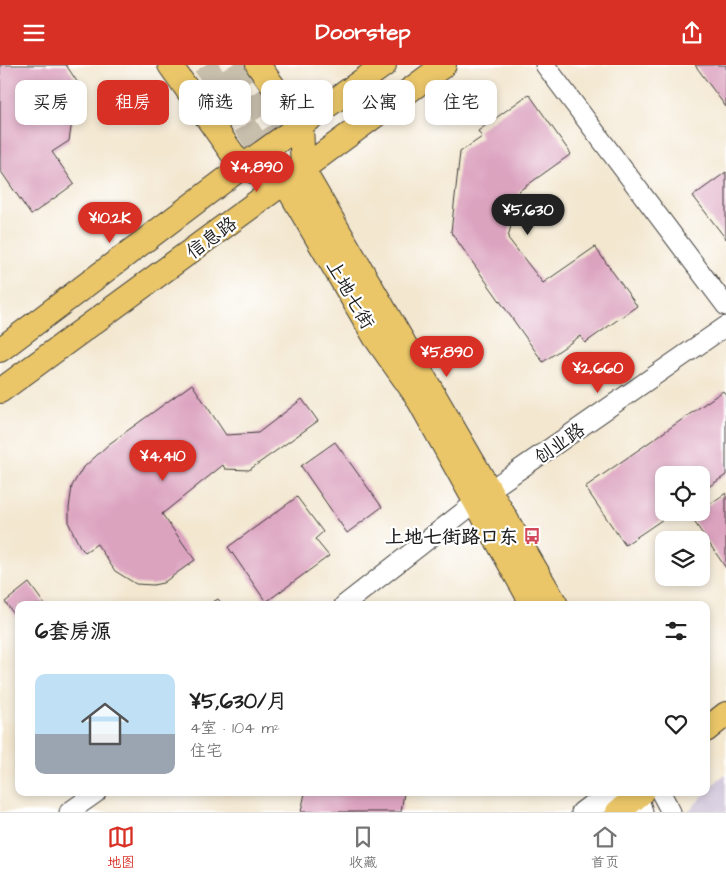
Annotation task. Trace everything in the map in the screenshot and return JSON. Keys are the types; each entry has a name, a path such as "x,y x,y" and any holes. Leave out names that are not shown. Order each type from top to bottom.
{"main road":[{"path":"170,65 242,167 294,176"},
{"path":"258,65 269,80"},
{"name":"信息路","path":"333,102 384,65"},
{"name":"信息路","path":"0,391 444,65"},
{"name":"信息路","path":"0,350 242,167 301,125"},
{"name":"上地七街","path":"301,125 294,176 375,337 416,395 553,601"},
{"name":"上地七街","path":"483,496 531,601"},
{"path":"710,727 726,714"},
{"path":"618,812 642,799"}],"street":[{"path":"545,65 726,306"},
{"name":"创业路","path":"349,601 483,496 726,326"},
{"path":"69,812 92,796"},
{"path":"581,812 589,806 642,799 671,812"}],"shaded area":[{"path":"726,774 726,812 688,812 703,796 710,796 710,789"}],"building":[{"path":"0,65 66,65 76,80 15,80 15,125 71,125 69,141 52,152 74,184 31,215 0,170"},
{"path":"695,65 726,65 726,107"},
{"path":"529,94 571,154 519,191 508,238 543,283 595,247 637,306 585,343 580,336 543,362 451,232 460,152 482,137 478,131 486,125 497,125 497,117"},
{"path":"726,172 726,239 693,196"},
{"path":"192,384 226,435 258,433 302,399 318,421 249,470 225,469 223,465 162,514 195,560 163,583 153,585 136,584 115,571 97,544 85,552 80,547 69,524 72,486 82,469 109,444"},
{"path":"723,391 726,395 726,475 710,486 710,466 655,466 655,521 660,521 625,545 585,487"},
{"path":"335,442 382,507 347,533 301,466"},
{"path":"726,493 726,568 710,545 710,531 701,531 694,521 710,521 710,504"},
{"path":"297,497 323,532 315,539 329,556 265,601 228,547"},
{"path":"29,583 42,601 15,601 15,616 5,602"},
{"path":"304,796 404,796 401,812 301,812"}],"tunnel":[{"path":"205,65 288,191"},
{"path":"231,65 308,187"}],"place":[{"name":"上地七街路口东","path":"532,536"}]}
